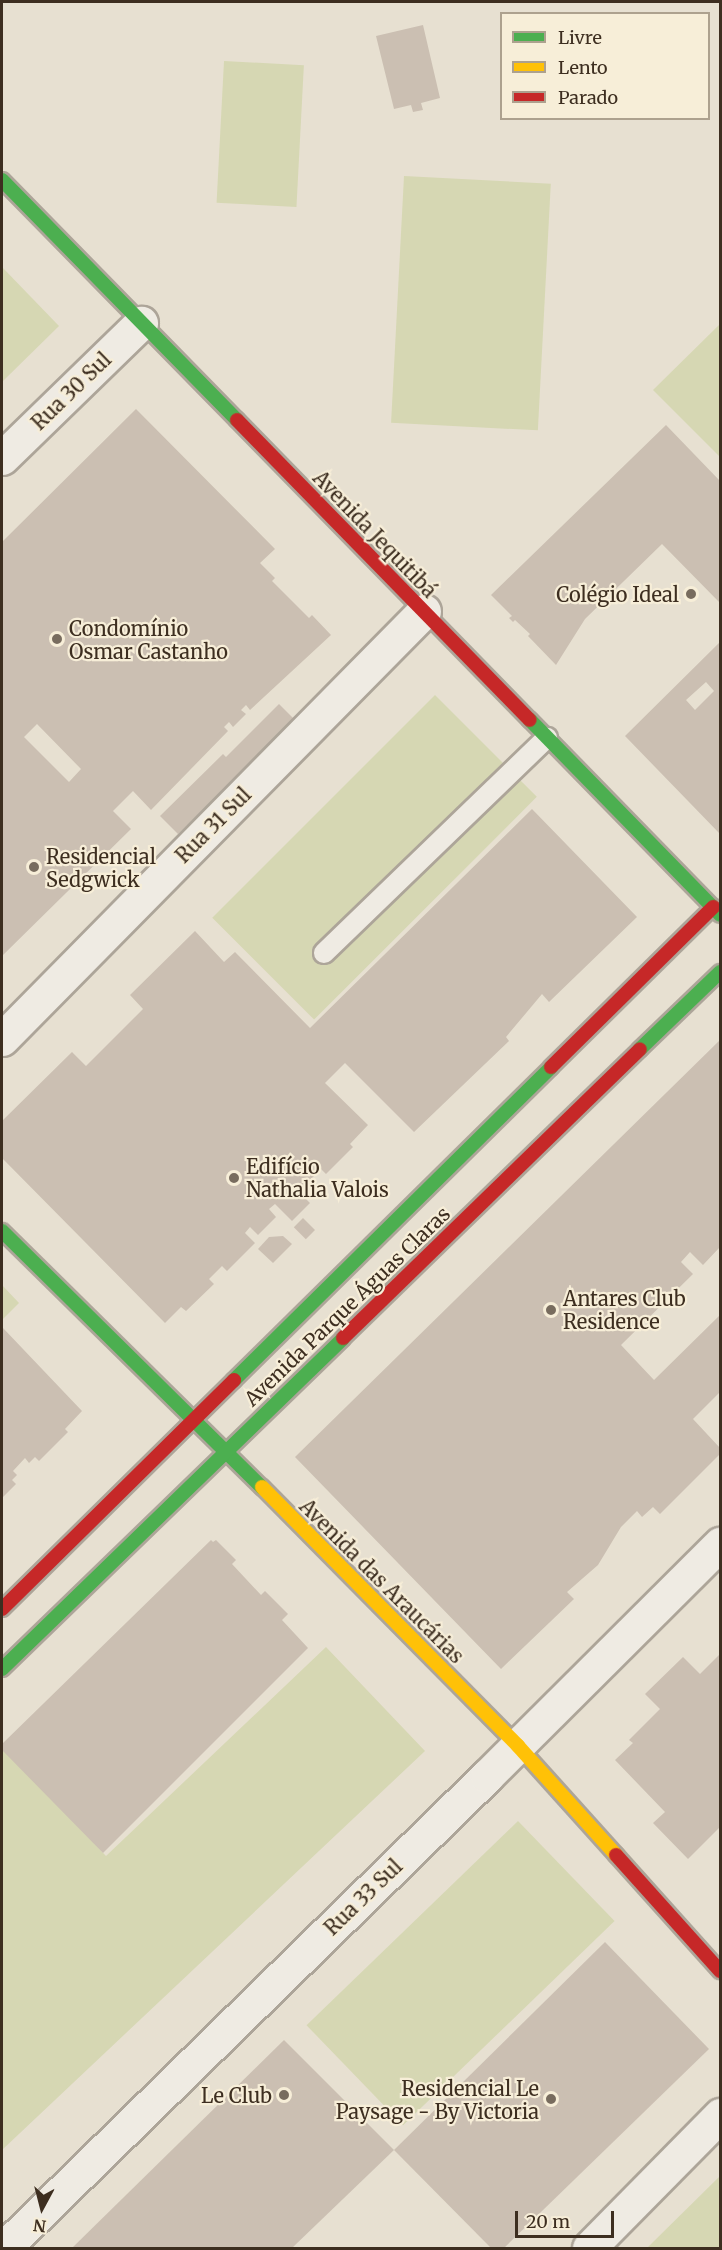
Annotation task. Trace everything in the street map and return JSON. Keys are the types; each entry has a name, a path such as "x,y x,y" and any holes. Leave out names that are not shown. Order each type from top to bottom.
{"street":[{"name":"Avenida Jequitibá","path":"2,180 717,911"},
{"name":"Rua 30 Sul","path":"2,458 141,323"},
{"name":"Rua 31 Sul","path":"2,1039 424,611"},
{"name":"Avenida Parque Águas Claras","path":"2,1609 586,1031 717,911"},
{"name":"Avenida Parque Águas Claras","path":"2,1669 617,1064 720,972"},
{"path":"586,1031 600,1045"},
{"name":"Avenida das Araucárias","path":"2,1232 226,1450 518,1746 720,1971"},
{"name":"Rua 33 Sul","path":"4,2248 518,1746 720,1544"},
{"path":"589,2248 720,2115"}],"lane":[{"path":"324,953 547,738"}],"green space":[{"path":"224,61 304,65 296,207 217,203"},
{"path":"404,176 551,184 538,430 391,423"},
{"path":"2,267 59,326 2,382"},
{"path":"720,324 720,457 653,390"},
{"path":"435,695 537,797 314,1020 212,918"},
{"path":"2,1285 19,1303 2,1320"},
{"path":"326,1647 425,1751 2,2150 2,1746 106,1856"},
{"path":"518,1821 615,1921 403,2125 307,2025"},
{"path":"720,2176 720,2248 647,2248"}],"building":[{"path":"423,25 440,98 421,103 423,110 413,112 411,105 394,109 376,36"},
{"path":"136,409 275,549 260,563 275,578 272,581 309,618 312,615 331,635 250,710 246,705 241,710 246,714 233,727 229,722 224,727 228,731 151,810 133,791 113,811 131,829 2,956 2,542","holes":["37,724 81,769 69,782 24,737"]},
{"path":"666,425 720,481 720,603 662,544 585,619 556,665 528,636 530,634 515,620 513,622 509,618 512,616 491,595"},
{"path":"720,642 720,834 625,736","holes":["706,682 714,691 695,710 686,700"]},
{"path":"279,704 295,720 178,834 160,816 223,754 226,757"},
{"path":"532,809 637,917 549,1002 542,994 506,1037 509,1041 414,1132 345,1063 325,1083 368,1125 350,1144 353,1147 326,1174 321,1169 308,1182 312,1187 303,1196 310,1203 292,1221 275,1204 269,1209 276,1217 258,1235 250,1227 245,1233 255,1243 227,1271 222,1266 209,1279 214,1284 186,1311 181,1307 165,1323 2,1158 2,1121 72,1052 86,1066 143,1009 130,995 195,931 224,962 235,952 310,1028"},
{"path":"720,1040 720,1247 703,1265 690,1252 681,1262 693,1274 621,1345 654,1380 720,1315 720,1392 693,1419 720,1448 720,1454 660,1514 653,1507 642,1517 637,1511 621,1527 598,1565 567,1592 574,1599 501,1669 295,1457"},
{"path":"303,1218 315,1230 306,1239 294,1227"},
{"path":"283,1236 292,1244 273,1263 258,1249 269,1237"},
{"path":"3,1328 82,1411 65,1429 68,1432 39,1461 35,1457 29,1463 25,1458 13,1471 17,1475 12,1480 16,1484 2,1498"},
{"path":"211,1540 213,1542 216,1540 236,1560 232,1564 261,1595 265,1591 288,1614 282,1620 308,1648 103,1853 2,1750 2,1744"},
{"path":"720,1654 720,1827 688,1859 653,1823 665,1812 615,1760 633,1743 629,1740 660,1709 645,1694 683,1657 700,1674"},
{"name":"Residencial Le Paysage - By Victoria","path":"605,1942 709,2049 504,2248 491,2248 394,2150"},
{"name":"Le Club","path":"284,2040 394,2150 292,2248 72,2248"}],"traffic: fast":[{"path":"2,180 237,420"},
{"path":"530,720 720,915"},
{"path":"640,1049 720,972"},
{"path":"234,1380 551,1067"},
{"path":"2,1231 262,1487"},
{"path":"2,1669 343,1338"}],"traffic: slow":[{"path":"262,1487 518,1746 616,1855"}],"traffic: jam":[{"path":"237,420 530,720"},
{"path":"551,1067 713,907"},
{"path":"343,1338 640,1049"},
{"path":"2,1609 234,1380"},
{"path":"616,1855 720,1971"}],"place":[{"name":"Colégio Ideal","path":"691,594"},
{"name":"Condomínio Osmar Castanho","path":"57,639"},
{"name":"Residencial Sedgwick","path":"34,867"},
{"name":"Edifício Nathalia Valois","path":"234,1178"},
{"name":"Antares Club Residence","path":"551,1310"},
{"name":"Le Club","path":"284,2095"},
{"name":"Residencial Le Paysage - By Victoria","path":"551,2099"}]}
